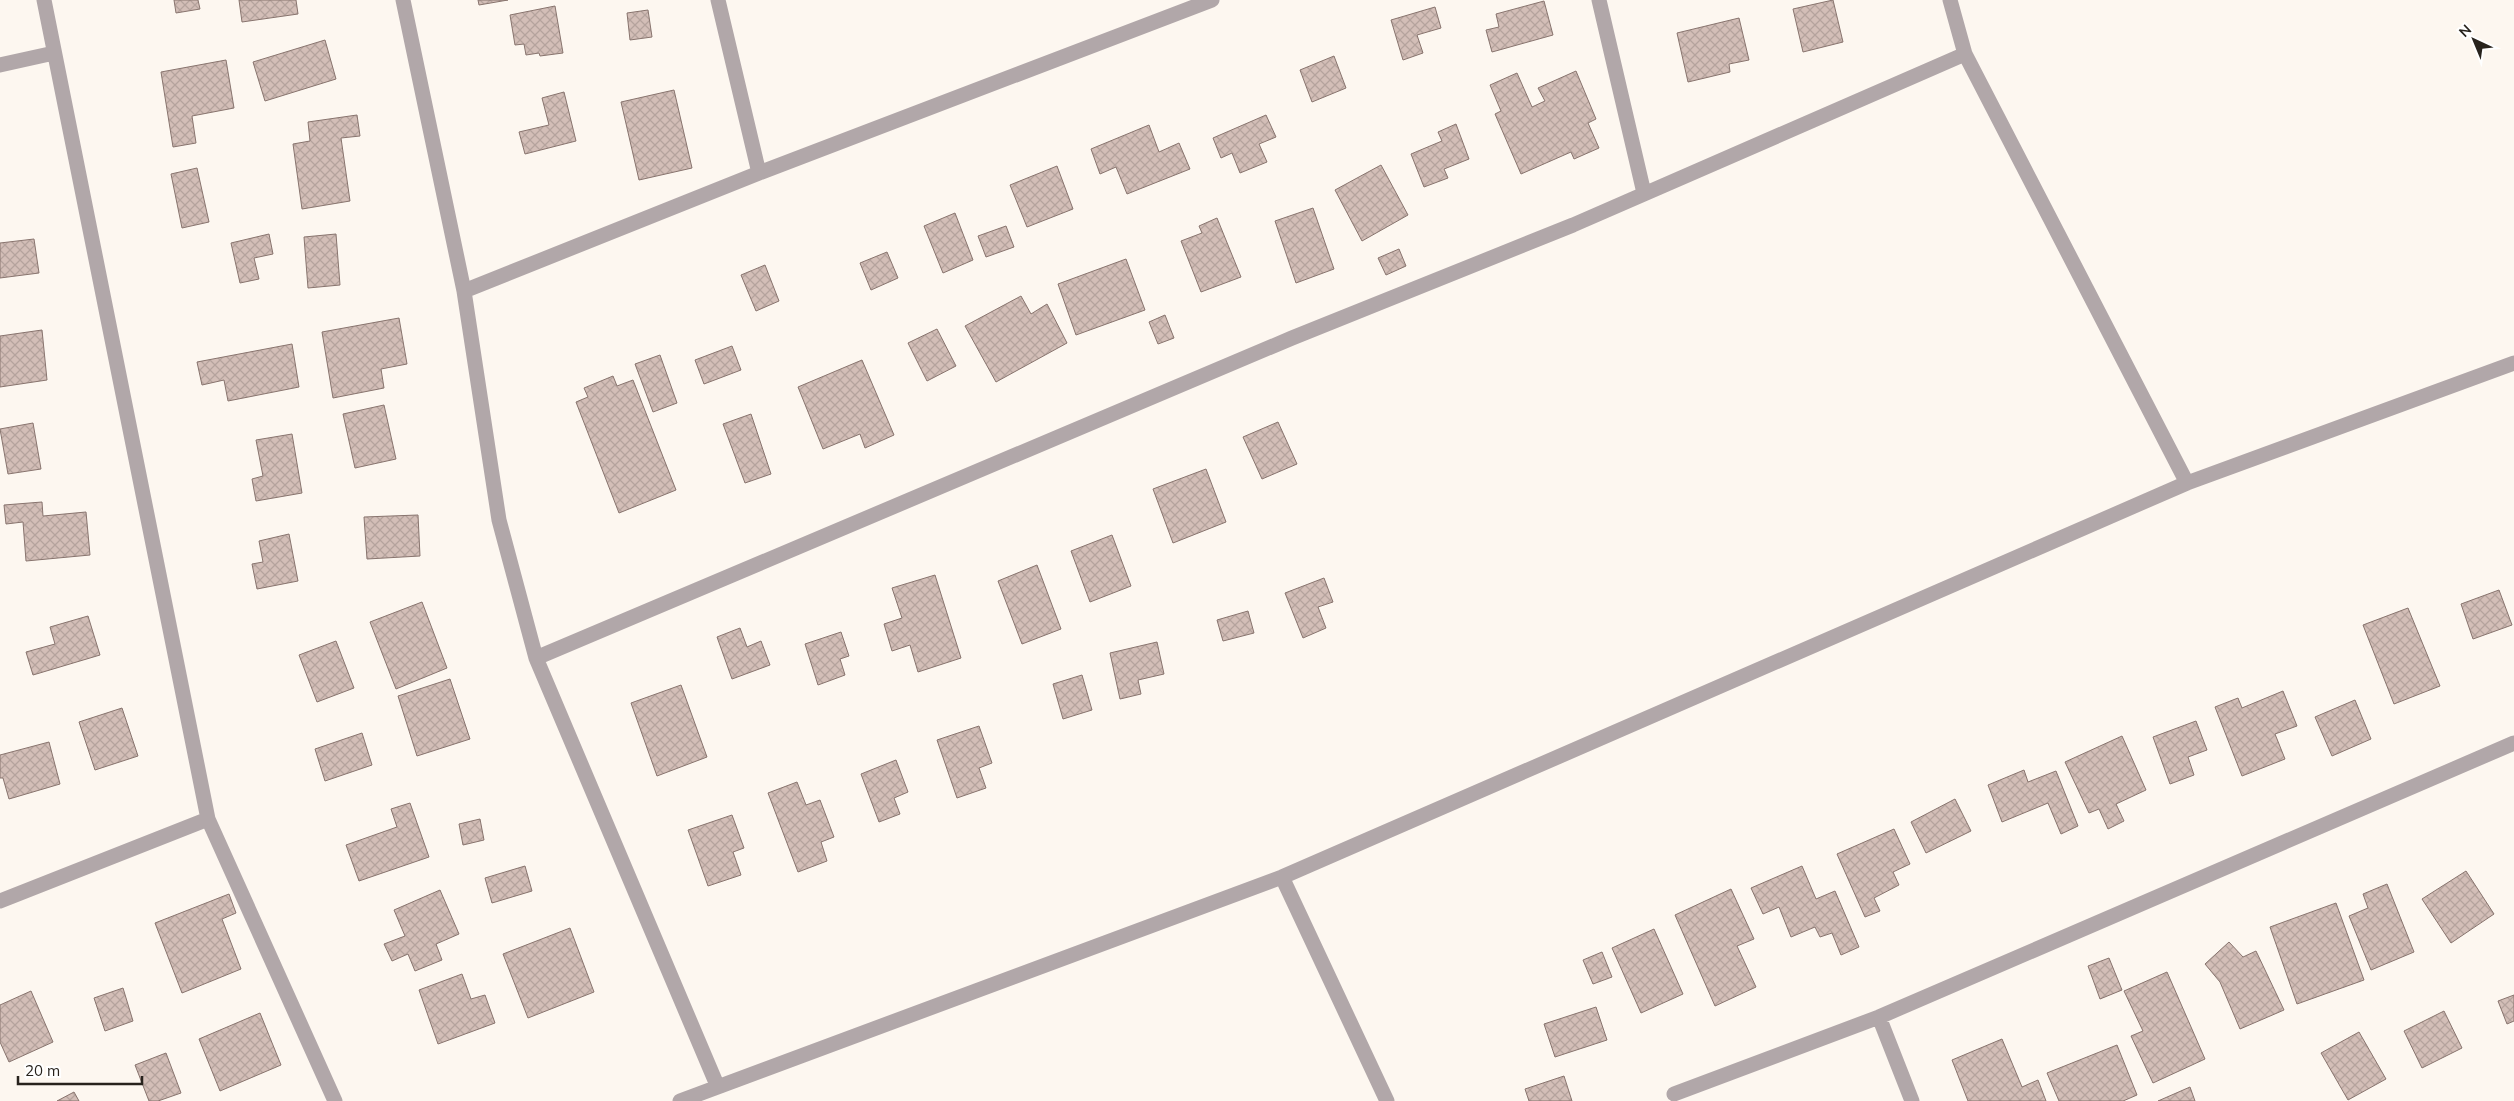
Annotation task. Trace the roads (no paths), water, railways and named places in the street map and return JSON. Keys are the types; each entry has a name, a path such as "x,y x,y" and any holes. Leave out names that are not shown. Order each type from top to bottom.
{"street":[{"path":"44,0 101,279 144,508 208,819 335,1101"},
{"path":"403,0 464,292 499,520 536,658 717,1085"},
{"path":"718,0 759,173"},
{"path":"464,292 759,173 1212,0"},
{"path":"1599,0 1644,193"},
{"path":"1950,0 1965,54 2187,483"},
{"path":"0,65 54,53"},
{"path":"536,658 1292,338 1573,226 1644,193 1965,54"},
{"path":"680,1101 717,1085 1282,877 2187,483 2514,363"},
{"path":"1674,1094 1879,1017 2514,743"},
{"path":"0,901 208,819"},
{"path":"1282,877 1387,1101"},
{"path":"1879,1017 1912,1101"}]}
